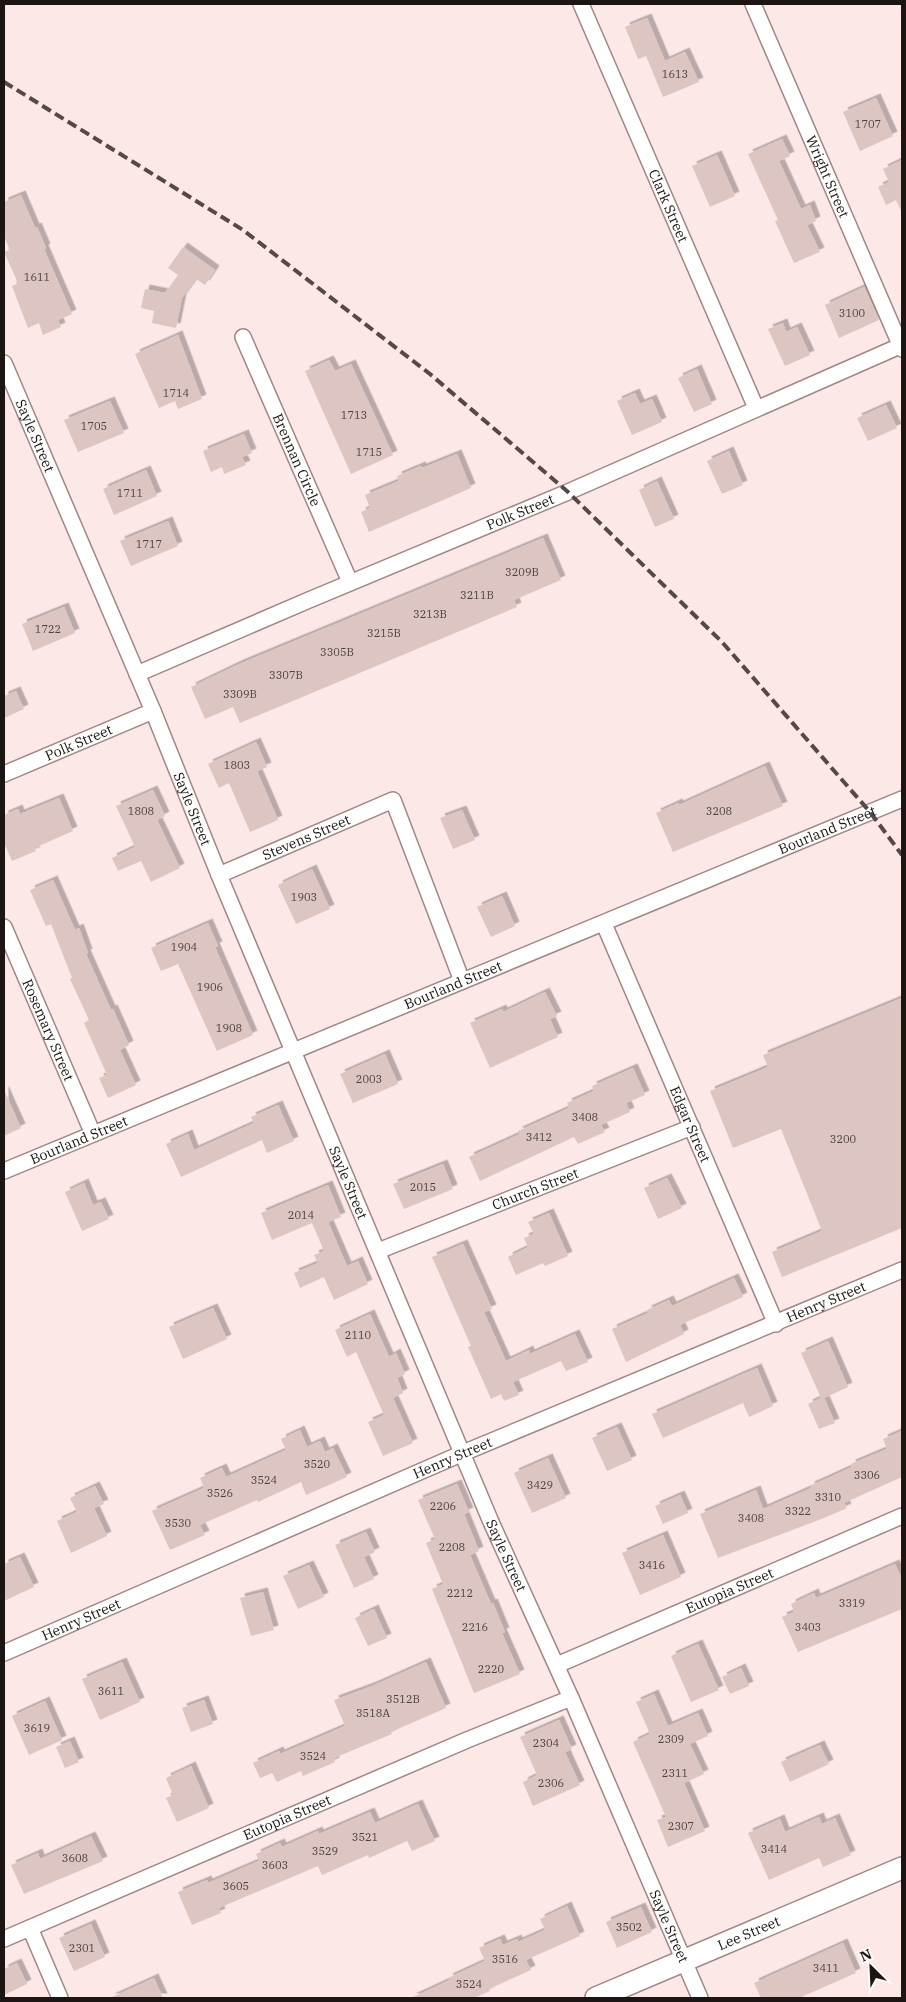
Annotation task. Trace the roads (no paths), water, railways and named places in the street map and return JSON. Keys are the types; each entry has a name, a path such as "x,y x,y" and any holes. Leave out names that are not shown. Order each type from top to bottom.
{"main road":[{"name":"Lee Street","path":"596,1998 902,1868"}],"street":[{"name":"Clark Street","path":"581,4 756,408"},
{"name":"Wright Street","path":"754,4 902,346"},
{"name":"Brennan Circle","path":"243,337 350,582"},
{"name":"Polk Street","path":"137,674 350,582 568,492 756,408 902,346"},
{"name":"Sayle Street","path":"4,363 9,392 153,711 219,875 463,1454 572,1698 700,1998"},
{"name":"Polk Street","path":"4,774 153,711"},
{"name":"Bourland Street","path":"4,1172 902,799"},
{"name":"Stevens Street","path":"219,875 392,800 462,981"},
{"name":"Edgar Street","path":"604,924 776,1324"},
{"name":"Rosemary Street","path":"4,927 93,1134"},
{"name":"Church Street","path":"378,1251 692,1127"},
{"name":"Henry Street","path":"4,1653 463,1454 902,1270"},
{"name":"Eutopia Street","path":"557,1665 902,1516"},
{"name":"Eutopia Street","path":"4,1939 467,1740 572,1698"},
{"path":"30,1928 60,1998"}],"railway":[{"path":"4,82 243,230 430,374 568,492 722,642 870,812 902,855"}]}
